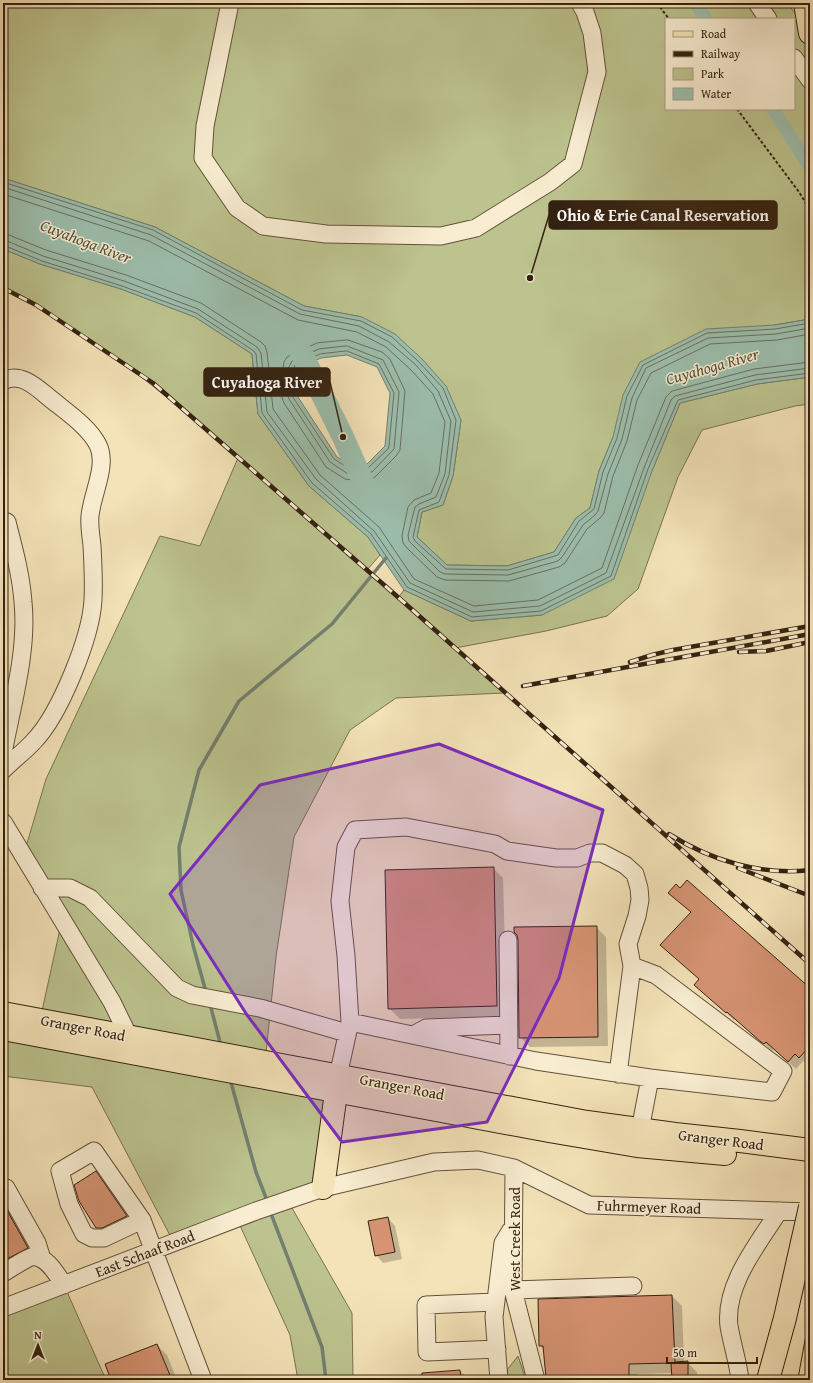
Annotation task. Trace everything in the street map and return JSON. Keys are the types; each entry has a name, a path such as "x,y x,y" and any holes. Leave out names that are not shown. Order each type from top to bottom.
{"main road":[{"path":"805,3 810,33"},
{"name":"Granger Road","path":"3,1013 128,1044 337,1084 638,1138 740,1141 806,1150"},
{"name":"Granger Road","path":"3,1029 128,1044"},
{"path":"324,1188 337,1084"},
{"path":"768,1380 785,1318 810,1207"},
{"path":"786,1380 810,1249"}],"street":[{"path":"230,3 205,126 203,158 237,208 264,226 326,234 441,236 476,228 550,182 573,164 597,72 592,33 585,12 580,3"},
{"path":"757,3 767,18"},
{"path":"795,59 810,80"},
{"path":"3,381 8,378 21,378 34,385 89,432 98,446 101,461 98,480 92,500 90,517 93,561 93,601 89,626 75,666 57,708 35,740 3,770"},
{"path":"3,753 18,677 24,634 24,603 19,569 7,522"},
{"path":"3,822 112,1002 128,1044"},
{"path":"337,1084 349,1027 346,956 340,901 346,847 356,830 406,828 495,844 507,851 556,858 577,858 590,853 602,853 625,865 635,874 639,888 640,900 638,916 628,944 632,966 618,1074"},
{"path":"42,888 70,888 90,898 177,988 192,995 349,1027 412,1036 509,1056 618,1074 772,1092 783,1071 656,975 632,966"},
{"path":"508,940 509,1056"},
{"path":"412,1036 426,1028 508,1025"},
{"path":"638,1138 650,1078"},
{"path":"142,1220 104,1238 92,1238 84,1234 68,1204 60,1171 94,1151 142,1220 203,1380"},
{"name":"Fuhrmeyer Road","path":"288,1201 324,1188 434,1162 478,1160 514,1168 590,1206 810,1212"},
{"name":"West Creek Road","path":"514,1168 513,1290 536,1380"},
{"path":"3,1188 6,1188 37,1243 42,1259"},
{"name":"East Schaaf Road","path":"3,1308 256,1211 288,1201"},
{"path":"740,1380 739,1365 729,1326 729,1308 741,1271 779,1211"},
{"path":"499,1380 494,1317 503,1242 514,1226"},
{"path":"3,1273 32,1257 42,1259 50,1266 64,1285"},
{"path":"513,1290 633,1286"},
{"path":"496,1302 426,1305 427,1352 497,1349"}],"path":[{"path":"657,3 668,18"},
{"path":"738,110 799,192 810,210"}],"highlighted area":[{"path":"439,744 603,810 559,978 487,1122 342,1142 247,1015 170,894 260,785"}],"green space":[{"path":"3,3 787,3 810,32 810,319 775,325 613,437 599,471 590,508 576,518 554,552 507,566 447,565 417,537 422,512 443,505 453,476 461,420 362,317 304,306 155,227 3,178"},
{"path":"3,249 40,264 121,289 195,317 252,354 258,414 309,486 368,537 380,555 367,570 398,598 404,590 471,621 542,615 652,471 680,403 757,384 810,377 810,404 795,406 702,430 678,477 638,589 607,616 546,631 455,648 504,693 396,698 350,730 294,837 276,957 265,1062 335,1092 323,1188 288,1201 352,1313 353,1380 298,1380 290,1335 237,1219 174,1243 92,1087 3,1076 3,1029 40,1020 62,920 23,857 46,779 160,536 200,546 238,458 188,414 140,376 36,305 3,288"},
{"path":"64,1285 106,1380 3,1380 3,1308"},
{"path":"518,1356 526,1380 508,1380 507,1370"}],"water":[{"path":"3,178 155,227 304,306 362,317 395,334 422,359 446,386 461,420 453,476 443,505 422,512 417,537 447,565 507,566 554,552 576,518 590,508 599,471 613,437 623,395 640,362 706,329 775,325 810,319 810,377 757,384 680,403 652,471 614,579 542,615 471,621 404,590 368,537 309,486 258,414 252,354 195,317 121,289 40,264 3,249","holes":["347,355 377,367 390,393 385,446 367,464 351,465 337,457 296,394 298,368 321,358"]}],"building":[{"path":"494,867 497,1006 388,1009 385,870"},
{"path":"687,880 810,988 810,1037 805,1044 809,1047 799,1058 795,1054 788,1062 766,1042 764,1044 761,1042 694,985 699,979 660,945 691,912 668,893 676,884 680,888"},
{"path":"597,926 598,1037 519,1038 518,940 517,935 514,932 514,927"},
{"path":"96,1171 127,1216 102,1228 96,1228 79,1201 74,1185"},
{"path":"3,1203 28,1248 3,1261"},
{"path":"388,1217 395,1252 375,1256 368,1221"},
{"path":"672,1295 675,1362 688,1361 688,1380 672,1380 671,1363 629,1364 629,1380 548,1380 548,1378 546,1378 543,1346 539,1346 538,1299"},
{"path":"157,1344 172,1380 111,1380 105,1364"},
{"path":"460,1370 461,1380 422,1380 422,1373"}],"waterway":[{"path":"695,3 705,18"},
{"path":"774,110 810,167"},
{"name":"Cuyahoga River","path":"291,340 297,344 343,437 368,493"},
{"path":"206,992 193,945 181,890 179,847 199,770 239,701 332,624 386,558"},
{"path":"210,1004 221,1046"},
{"path":"230,1079 256,1172 268,1203"},
{"path":"270,1211 322,1347 326,1380"}],"railway":[{"path":"3,288 36,305 153,383 399,598 810,964"},
{"path":"630,662 673,650 810,626"},
{"path":"523,686 810,634"},
{"path":"739,652 766,651 810,642"},
{"path":"669,834 701,851 736,864 773,871 810,870"},
{"path":"738,868 810,896"}],"place":[{"name":"Ohio & Erie Canal Reservation","path":"530,278"},
{"name":"Cuyahoga River","path":"343,437"}]}
